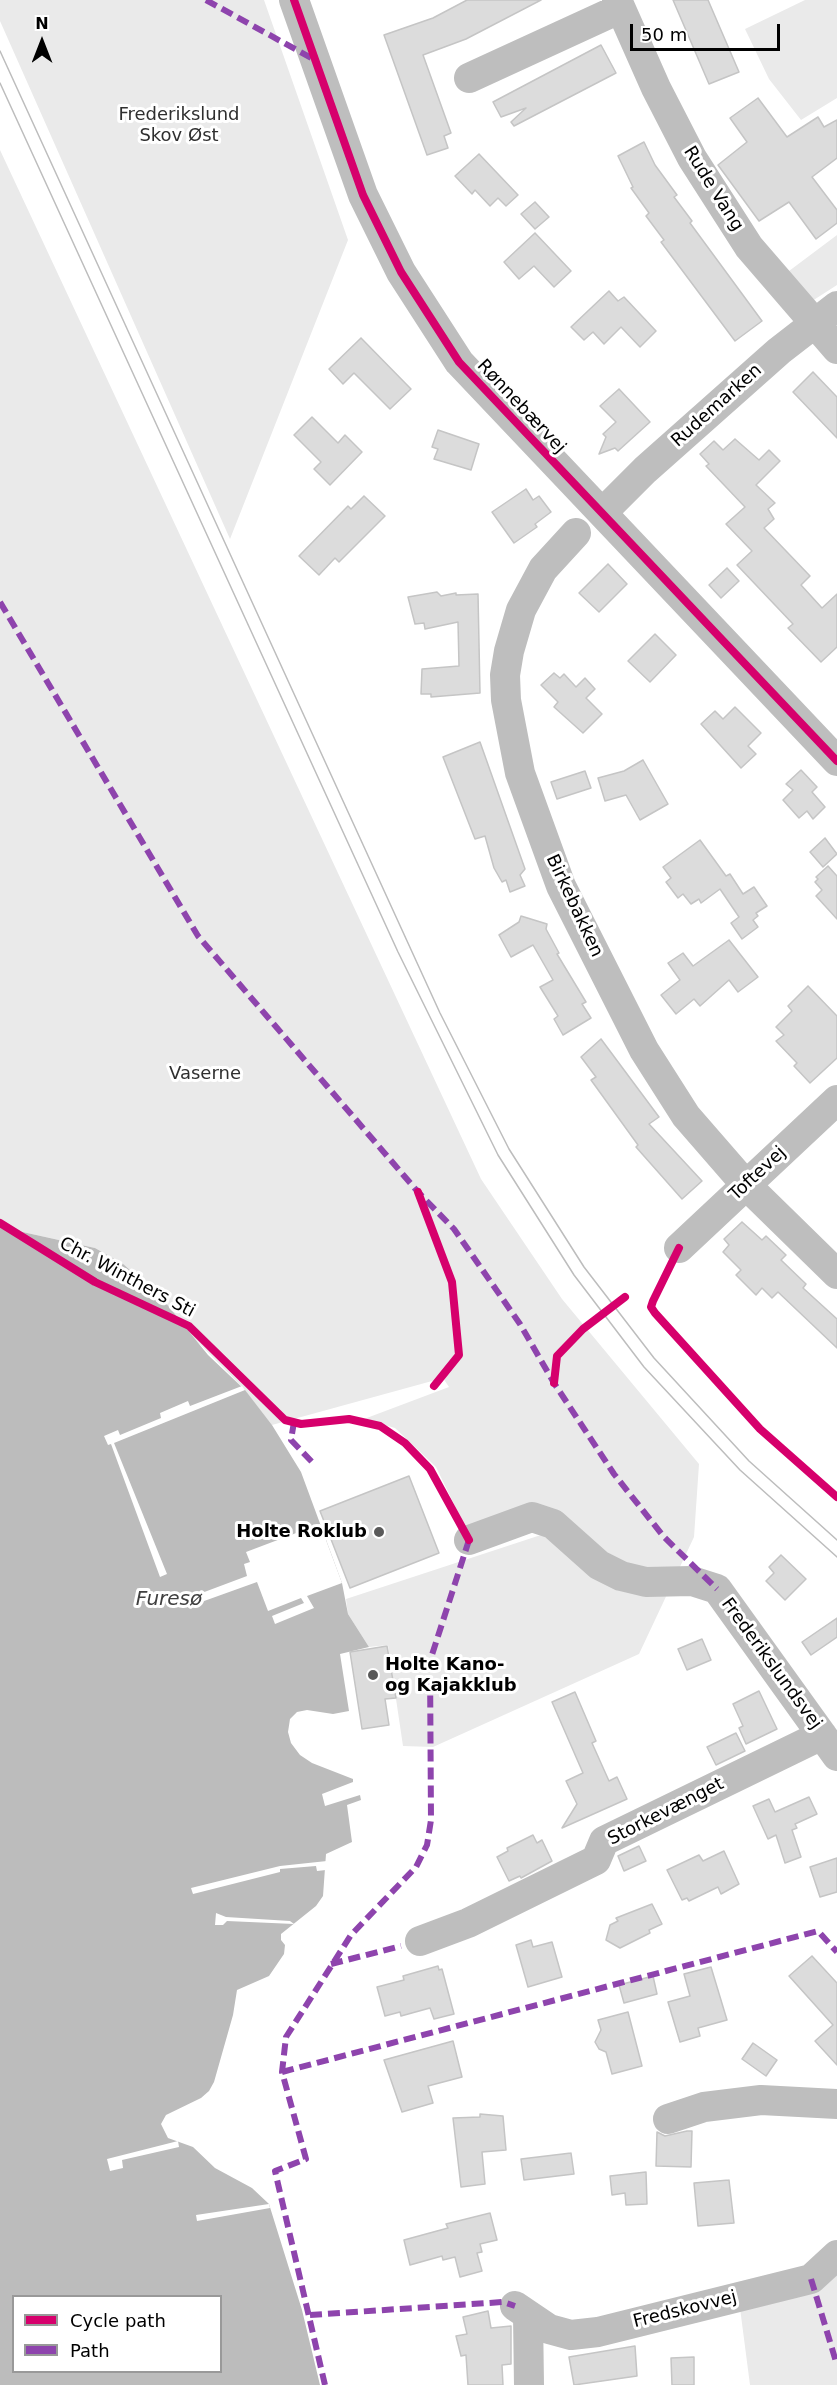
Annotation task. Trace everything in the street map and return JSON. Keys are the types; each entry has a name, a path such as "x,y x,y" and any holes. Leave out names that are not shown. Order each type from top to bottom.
{"street":[{"name":"Rønnebærvej","path":"294,0 363,195 402,272 466,371 837,761"},
{"name":"Rude Vang","path":"469,78 618,4 692,158 749,247 812,323 837,349"},
{"name":"Rudemarken","path":"602,513 654,462 812,323 837,306"},
{"name":"Birkebakken","path":"576,533 543,569 521,610 509,651 505,675 506,700 520,773 561,886 644,1050 686,1116 746,1185 837,1274"},
{"name":"Toftevej","path":"680,1248 837,1100"},
{"name":"Frederikslundsvej","path":"469,1540 532,1517 553,1524 599,1565 621,1576 646,1581 692,1581 717,1589 830,1746"},
{"name":"Storkevænget","path":"420,1941 468,1923 596,1860 604,1841 830,1746"},
{"path":"668,2119 704,2107 761,2100 837,2104"},
{"name":"Fredskovvej","path":"529,2385 521,2310 549,2329 571,2335 598,2332 811,2279 837,2255"}],"green space":[{"name":"Frederikslund Skov Øst","path":"0,0 264,0 348,240 230,539 0,21"},
{"path":"805,0 837,0 837,98 801,120 769,79 745,29"},
{"name":"Vaserne","path":"0,150 481,1179 562,1299 699,1464 694,1537 639,1654 433,1747 403,1746 388,1645 369,1647 348,1614 346,1599 550,1532 468,1533 436,1467 395,1428 364,1419 449,1387 443,1378 272,1425 241,1386 189,1333 161,1297 122,1263 95,1248 0,1227"},
{"path":"837,235 837,285 809,303 785,274"},
{"path":"837,2269 837,2385 750,2385 740,2308"}],"water":[{"name":"Furesø","path":"0,1227 95,1248 122,1263 161,1297 208,1355 245,1390 272,1425 301,1472 342,1583 348,1614 369,1647 340,1654 349,1711 333,1714 307,1710 297,1712 290,1719 288,1732 291,1743 300,1755 312,1763 353,1779 353,1782 322,1794 325,1806 360,1795 361,1800 347,1805 352,1842 326,1854 323,1896 316,1906 281,1934 281,1940 285,1945 284,1954 269,1976 237,1990 233,2015 214,2082 209,2091 201,2098 166,2115 161,2124 168,2138 193,2147 215,2168 252,2188 269,2204 302,2310 320,2385 0,2385"}],"pier":[{"path":"242,1386 245,1390 114,1443 167,1574 160,1577 111,1444 108,1445 104,1436 118,1430 120,1435 161,1418 160,1413 188,1401 190,1406"},
{"path":"320,1524 342,1583 307,1596 314,1608 275,1624 272,1616 304,1603 301,1598 268,1611 257,1582 193,1605 191,1597 247,1576 244,1564 250,1562 246,1552"},
{"path":"327,1861 326,1870 317,1871 316,1866 280,1869 280,1872 193,1894 191,1888 280,1866"},
{"path":"216,1913 226,1917 290,1921 294,1924 227,1921 223,1925 215,1925"},
{"path":"178,2141 179,2147 122,2160 123,2168 110,2171 107,2159"},
{"path":"269,2204 270,2208 197,2221 196,2215"}],"building":[{"path":"467,0 541,0 466,39 423,55 451,133 444,136 448,148 427,155 384,35 433,18"},
{"path":"673,0 708,0 739,72 709,84"},
{"path":"601,45 616,73 514,126 511,122 526,108 501,117 493,102"},
{"path":"758,98 787,137 818,117 824,127 837,120 837,158 812,177 837,210 837,223 816,239 789,202 759,221 718,165 747,142 730,118"},
{"path":"644,142 655,165 677,195 674,197 692,221 690,223 762,321 735,341 661,242 664,240 646,216 649,213 631,188 633,187 618,156"},
{"path":"479,154 518,195 506,206 498,198 490,206 475,190 472,194 455,176"},
{"path":"535,202 549,217 535,229 521,214"},
{"path":"535,233 571,271 554,287 534,266 519,279 504,262"},
{"path":"609,291 618,301 624,297 656,331 640,347 621,327 604,344 593,332 584,340 571,327"},
{"path":"361,338 411,389 390,409 354,373 343,384 329,369"},
{"path":"813,372 837,397 837,438 793,392"},
{"path":"619,389 650,422 618,451 615,448 599,454 606,437 603,434 616,422 600,406"},
{"path":"312,417 338,443 345,435 362,452 330,485 314,469 321,462 294,435"},
{"path":"438,430 479,444 471,470 434,459 438,449 432,447"},
{"path":"735,439 759,460 769,450 780,461 756,485 775,503 768,509 774,519 764,528 810,576 801,585 822,608 837,594 837,647 821,662 788,628 793,624 737,565 752,551 726,524 745,507 706,466 709,464 700,454 714,441 723,450"},
{"path":"526,489 533,500 539,496 551,512 535,524 537,527 514,543 492,512"},
{"path":"364,496 385,516 339,562 335,558 319,575 299,556 348,506 351,509"},
{"path":"608,564 627,584 599,612 579,593"},
{"path":"727,568 739,581 721,598 709,585"},
{"path":"437,592 441,596 456,593 456,595 478,594 480,693 431,697 431,694 421,694 422,669 459,666 458,622 425,629 424,623 415,624 408,597"},
{"path":"655,634 676,655 650,682 628,661"},
{"path":"554,673 560,678 564,674 576,687 585,678 595,689 586,698 602,714 583,733 554,707 558,702 541,685"},
{"path":"735,707 761,733 748,746 756,754 741,768 701,724 715,711 723,719"},
{"path":"480,742 525,869 520,875 525,886 510,892 506,880 502,882 494,868 485,836 475,839 443,757"},
{"path":"643,760 668,804 640,820 626,795 605,801 598,778 624,771"},
{"path":"801,770 817,787 812,792 825,807 813,819 807,811 799,818 783,800 793,790 786,784"},
{"path":"585,771 591,788 557,799 551,782"},
{"path":"825,838 837,854 823,867 810,852"},
{"path":"700,840 726,876 730,874 743,894 754,887 767,906 756,913 758,916 753,920 758,927 742,939 731,923 739,917 720,889 701,903 699,899 691,904 683,894 678,898 666,882 671,878 663,867"},
{"path":"828,866 837,876 837,919 816,896 822,890 815,882 818,879 816,877"},
{"path":"521,916 547,924 546,929 559,953 557,954 586,1002 582,1004 591,1018 563,1035 554,1019 558,1016 540,987 553,980 533,945 511,957 499,935 519,922"},
{"path":"729,940 758,977 738,992 729,980 700,1006 694,999 676,1014 661,995 680,980 668,963 683,953 693,966"},
{"path":"808,986 837,1016 837,1058 810,1083 794,1066 797,1063 776,1041 784,1035 776,1027 792,1011 788,1006"},
{"path":"601,1039 659,1117 649,1124 702,1181 682,1199 636,1147 638,1145 591,1080 596,1077 581,1057"},
{"path":"742,1222 762,1240 766,1236 786,1255 781,1260 806,1284 803,1288 837,1319 837,1348 778,1292 772,1298 762,1288 756,1295 736,1275 741,1270 723,1252 729,1245 724,1239"},
{"name":"Holte Roklub","path":"409,1476 439,1553 350,1588 320,1511"},
{"path":"781,1555 806,1579 785,1600 766,1581 774,1573 769,1567"},
{"path":"837,1618 837,1637 811,1655 802,1642"},
{"path":"702,1639 711,1660 687,1670 678,1649"},
{"name":"Holte Kano- og Kajakklub","path":"387,1646 396,1698 385,1699 389,1725 362,1729 350,1652"},
{"path":"759,1691 777,1729 746,1744 739,1728 743,1726 733,1704"},
{"path":"575,1692 596,1741 592,1743 609,1781 617,1777 627,1799 562,1828 577,1804 566,1781 583,1773 552,1702"},
{"path":"736,1733 745,1751 716,1765 707,1747"},
{"path":"809,1797 817,1814 795,1824 797,1828 792,1830 801,1857 785,1863 776,1835 768,1839 753,1806 769,1799 775,1812"},
{"path":"533,1835 537,1843 542,1840 552,1861 521,1878 520,1876 509,1881 497,1857 508,1851 507,1848"},
{"path":"639,1846 646,1861 624,1871 618,1856"},
{"path":"724,1851 739,1884 721,1894 718,1887 689,1901 687,1898 682,1900 667,1870 699,1855 703,1861"},
{"path":"837,1858 837,1892 820,1897 810,1867"},
{"path":"652,1904 662,1924 649,1930 650,1933 620,1948 606,1940 610,1925 618,1921 616,1918"},
{"path":"531,1940 533,1947 552,1942 562,1977 528,1987 516,1945"},
{"path":"812,1956 837,1983 837,2065 815,2041 833,2025 789,1976"},
{"path":"438,1966 439,1970 442,1969 454,2014 434,2019 430,2008 401,2016 400,2012 385,2016 377,1987 404,1980 403,1976"},
{"path":"711,1967 727,2020 698,2028 700,2036 680,2042 668,2002 690,1996 684,1974"},
{"path":"653,1976 657,1994 624,2003 619,1985"},
{"path":"628,2012 642,2066 612,2074 606,2052 599,2049 595,2042 601,2030 598,2020"},
{"path":"453,2041 462,2077 428,2086 433,2103 402,2112 384,2060"},
{"path":"753,2043 777,2060 766,2076 742,2059"},
{"path":"480,2114 503,2116 506,2150 482,2152 485,2184 461,2187 453,2118 480,2117"},
{"path":"692,2131 691,2167 656,2166 657,2132 665,2136"},
{"path":"571,2153 574,2174 524,2180 521,2159"},
{"path":"646,2172 647,2204 626,2205 625,2193 612,2195 610,2176"},
{"path":"729,2180 734,2223 698,2226 694,2183"},
{"path":"490,2213 497,2240 480,2244 482,2252 477,2253 482,2271 460,2277 455,2257 443,2260 442,2256 410,2265 404,2240 448,2228 446,2224"},
{"path":"488,2311 491,2328 511,2326 511,2364 502,2365 503,2385 468,2385 466,2355 461,2356 456,2336 467,2334 463,2317"},
{"path":"635,2346 637,2376 574,2385 569,2357"},
{"path":"694,2357 694,2385 672,2385 671,2358"}],"tram line":[{"path":"0,51 440,1013 509,1149 584,1267 654,1358 749,1461 837,1540"},
{"path":"0,83 398,952 498,1155 574,1275 644,1367 740,1470 837,1557"}],"marked path":[{"path":"206,0 315,60"},
{"path":"0,602 198,936 418,1192 454,1229 520,1324 554,1383 614,1474 664,1537 717,1589"},
{"path":"294,1422 291,1440 314,1464"},
{"path":"325,2385 275,2171 306,2159 282,2072 286,2037 351,1935 416,1867 427,1845 431,1820 430,1661 469,1540"},
{"path":"282,2072 818,1931 837,1952"},
{"path":"331,1964 401,1946"},
{"path":"811,2279 837,2365"},
{"path":"310,2315 503,2302 515,2306"}],"cycle path":[{"path":"294,0 363,195 401,272 459,362 837,761"},
{"path":"418,1192 452,1282 459,1355 434,1386"},
{"name":"Chr. Winthers Sti","path":"0,1223 95,1282 189,1326 285,1420 301,1424 349,1419 380,1426 405,1443 430,1469 469,1540"},
{"path":"679,1248 651,1307 760,1429 837,1497"},
{"path":"554,1383 557,1356 583,1329 625,1297"}],"place":[{"name":"Holte Roklub","path":"379,1532"},
{"name":"Holte Kano- og Kajakklub","path":"373,1675"}]}
